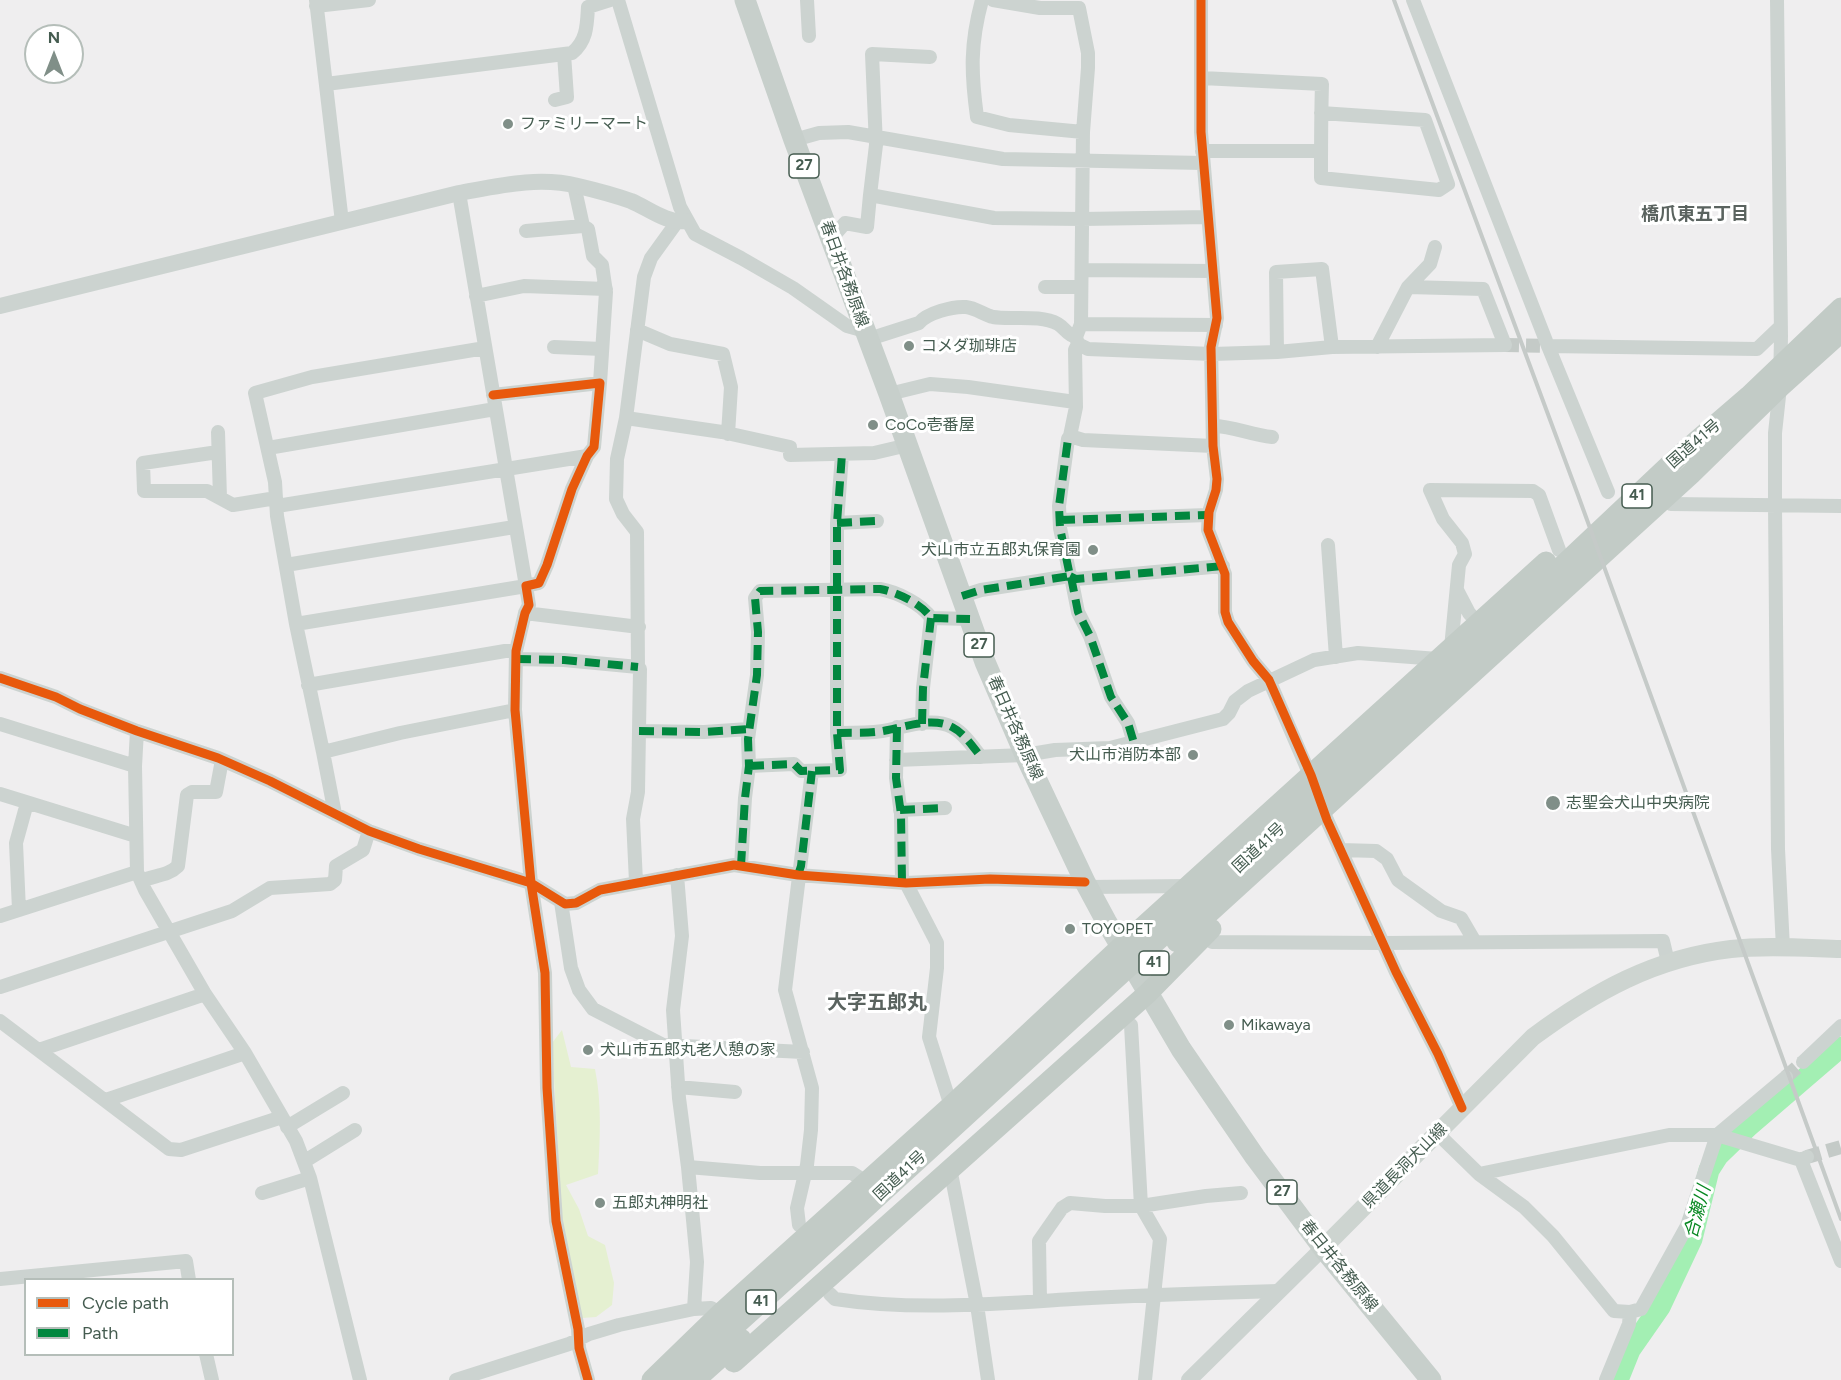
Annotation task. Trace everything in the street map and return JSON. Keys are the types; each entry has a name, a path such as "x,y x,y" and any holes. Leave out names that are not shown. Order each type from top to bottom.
{"highway":[{"name":"国道41号","path":"1780,376 1841,308"},
{"name":"国道41号","path":"695,1380 855,1226 1442,691 1684,466 1749,396 1841,332"},
{"path":"714,1380 1148,993 1204,936 1327,820 1661,520 1671,504 1684,466"},
{"path":"1121,947 1559,550 1612,511 1684,466"},
{"name":"41","path":"652,1380 721,1313 951,1106 1121,947"},
{"name":"国道41号","path":"669,1380 855,1226"}],"main road":[{"name":"春日井各務原線","path":"745,0 794,140 986,662 1025,755 1086,884 1181,1049 1255,1157 1323,1248 1431,1380"},
{"name":"県道長洞犬山線","path":"1323,1248 1533,1037 1570,1009 1619,981 1668,962 1732,949 1841,949"}],"street":[{"path":"342,222 316,3 369,0"},
{"path":"326,84 572,53 585,37 584,4 610,0"},
{"path":"618,0 680,207 682,222 647,266 626,418 617,459 616,499 623,514 637,532 638,667 640,669 638,792 633,819 636,882"},
{"path":"807,0 809,36"},
{"path":"982,0 975,25 971,61 977,117 1010,125 1083,132"},
{"path":"993,0 1040,8 1079,8 1088,53 1082,161 1082,270 1075,350 1076,407 1060,486 1060,520 1078,612 1090,636 1111,697 1128,723 1134,742"},
{"path":"1201,0 1203,157 1216,325 1211,347 1212,426 1217,479 1208,515 1208,530 1225,574 1228,622 1253,661 1269,680 1311,775 1327,820 1462,1108"},
{"path":"1413,0 1548,346 1608,492"},
{"path":"1777,0 1780,376 1775,433 1775,506 1778,849 1783,948"},
{"path":"555,100 567,97 564,54"},
{"path":"831,239 845,223 867,227 875,137 872,54 930,57"},
{"path":"1202,78 1322,84 1321,113 1321,178 1439,190 1448,184 1425,120 1321,113"},
{"path":"794,140 831,131 1003,159 1082,161 1321,151"},
{"path":"0,306 459,193 548,181 574,185 631,202 682,222 695,234 793,288 847,326 867,335 919,323 923,317 954,308 968,307 992,317 1028,317 1058,323 1070,336 1216,325"},
{"path":"574,185 583,226"},
{"path":"459,193 529,606 525,613 516,655 515,710 531,883 545,973 547,1088 556,1221 588,1380"},
{"path":"870,195 994,218 1208,217"},
{"path":"296,624 539,583 572,489 587,456 594,447 606,289 602,265 593,256 588,229 583,226 526,231"},
{"path":"1377,347 1408,287 1430,264 1435,247"},
{"path":"1276,352 1276,272 1322,269 1332,347"},
{"path":"1082,270 1212,271"},
{"path":"476,296 524,286 606,289"},
{"path":"1045,287 1081,287"},
{"path":"1078,335 1088,349 1212,354 1332,347 1505,345 1484,289 1408,287"},
{"path":"1548,346 1757,349 1780,327"},
{"path":"638,330 670,344 723,354 731,387 728,434"},
{"path":"554,347 602,349"},
{"path":"335,814 296,624 268,448 255,393 312,376 485,348"},
{"path":"268,448 600,383"},
{"path":"889,394 930,384 1075,402"},
{"path":"626,418 728,434 790,447 790,455 874,453 908,445"},
{"path":"1212,426 1230,426 1272,437"},
{"path":"218,432 220,498"},
{"path":"1070,436 1083,441 1213,446"},
{"path":"218,452 143,463 144,491 207,491 233,505 277,502 587,456"},
{"path":"749,766 794,764 801,771 840,770 837,733 837,523 842,454"},
{"path":"896,760 1025,755 1055,750 1110,748 1223,719 1242,695 1314,660 1358,653 1444,653 1459,565 1465,554 1462,543 1443,519 1430,490 1533,491 1539,495 1559,550"},
{"path":"1671,504 1841,506"},
{"path":"1060,520 1208,515"},
{"path":"837,523 878,521"},
{"path":"286,565 514,527"},
{"path":"1328,545 1336,657"},
{"path":"962,596 981,590 1070,576 1076,579 1223,566"},
{"path":"1456,588 1469,613 1478,623"},
{"path":"741,866 749,766 749,729 757,675 758,632 755,598 760,591 880,589 890,591 927,612 931,618 923,688 922,724"},
{"path":"525,613 639,627"},
{"path":"931,618 970,619"},
{"path":"308,685 504,651 516,655 638,667"},
{"path":"0,678 56,697 137,731 222,760 369,831 531,883 565,904 576,903 600,890 734,865 798,874 904,882 990,879 1190,886"},
{"path":"323,752 400,733 515,710"},
{"path":"837,733 887,731 897,727 938,723 958,730 981,757"},
{"path":"0,724 135,766"},
{"path":"897,727 897,795 904,882 937,943 937,968 929,1037 951,1106"},
{"path":"639,731 704,732 749,729"},
{"path":"137,731 135,766 139,876 205,994 245,1053 305,1161 360,1380"},
{"path":"0,916 139,876 171,873 178,866 187,795 192,792 216,792 222,760"},
{"path":"799,1225 797,1208 808,1153 812,1088 785,990 812,771"},
{"path":"0,795 136,836"},
{"path":"19,910 16,843 27,803"},
{"path":"900,810 945,808"},
{"path":"0,987 232,911 270,888 330,884 335,880 336,866 363,850 369,831"},
{"path":"1341,850 1377,851 1387,859 1398,880 1441,911 1461,918 1475,942"},
{"path":"677,875 682,936 673,1010 678,1087 697,1262 694,1309"},
{"path":"561,902 571,968 579,990 593,1009 663,1045 802,1052"},
{"path":"1204,936 1212,942 1663,941 1668,962"},
{"path":"39,1050 205,994"},
{"path":"0,1021 170,1149 181,1150 284,1122 343,1094"},
{"path":"1131,1025 1141,1206 1160,1239 1146,1380"},
{"path":"1803,1062 1841,1026"},
{"path":"106,1100 245,1053"},
{"path":"1438,1134 1479,1174 1524,1207 1546,1229 1614,1311 1630,1312 1641,1309 1687,1226 1717,1135 1786,1077"},
{"path":"678,1087 735,1092"},
{"path":"305,1161 355,1130"},
{"path":"1479,1174 1669,1135 1717,1135 1804,1159 1841,1261"},
{"path":"688,1167 760,1173 852,1173 866,1182"},
{"path":"950,1168 977,1305 988,1380"},
{"path":"262,1193 310,1178"},
{"path":"1040,1301 1039,1241 1062,1208 1070,1203 1141,1206 1240,1193"},
{"path":"1189,1380 1323,1248"},
{"path":"0,1279 186,1261 189,1278"},
{"path":"830,1294 835,1299 880,1304 977,1305 1154,1294 1279,1291"},
{"path":"456,1380 619,1325 694,1309 711,1308 721,1313"},
{"path":"1606,1380 1629,1324 1630,1312"},
{"path":"206,1356 212,1380"}],"green space":[{"path":"562,1030 571,1067 595,1069 599,1095 598,1174 566,1185 579,1209 588,1236 605,1245 614,1283 612,1305 596,1317 582,1318 562,1221 552,1043"}],"waterway":[{"name":"合瀬川","path":"1618,1380 1630,1350 1660,1307 1692,1239 1709,1170 1718,1156 1749,1126 1841,1047"}],"tunnel":[{"path":"1505,345 1548,346"},
{"path":"1786,1077 1803,1062"},
{"path":"1807,1157 1841,1147"}],"railway":[{"path":"1394,0 1578,495 1841,1219"}],"marked path":[{"path":"962,596 981,590 1070,576 1060,528 1059,506 1070,436"},
{"path":"749,766 794,764 801,771 840,770 837,733 837,523 842,454"},
{"path":"1060,520 1208,515"},
{"path":"837,523 877,521"},
{"path":"1070,576 1076,579 1223,566"},
{"path":"1071,577 1078,612 1090,636 1111,697 1128,723 1134,743"},
{"path":"741,866 749,766 748,739 757,675 758,632 755,598 760,591 880,589 908,599 922,608 931,618 970,619"},
{"path":"922,724 923,688 931,618"},
{"path":"516,659 564,660 638,667"},
{"path":"837,733 876,732 929,722 945,724 968,740 981,757"},
{"path":"897,727 896,778 901,814 902,882"},
{"path":"639,731 704,732 749,729"},
{"path":"798,875 812,771"},
{"path":"900,810 945,808"}],"cycle path":[{"path":"1201,0 1201,132 1217,318 1211,347 1213,446 1217,479 1209,512 1208,530 1225,574 1225,612 1228,622 1253,661 1269,680 1311,775 1327,820 1396,972 1438,1054 1462,1108"},
{"path":"493,395 600,383 594,447 587,456 572,489 539,583 526,586 529,605 516,651 515,710 531,883 545,973 547,1088 556,1221 578,1329 579,1348 588,1380"},
{"path":"0,678 56,697 137,731 218,758 270,781 369,831 419,849 531,883 565,904 576,903 600,890 734,865 798,875 906,883 990,879 1085,882"}],"place":[{"name":"ファミリーマート","path":"508,124"},
{"name":"コメダ珈琲店","path":"909,346"},
{"name":"CoCo壱番屋","path":"873,425"},
{"name":"犬山市立五郎丸保育園","path":"1093,550"},
{"name":"犬山市消防本部","path":"1193,755"},
{"name":"志聖会犬山中央病院","path":"1553,803"},
{"name":"TOYOPET","path":"1070,929"},
{"name":"Mikawaya","path":"1229,1025"},
{"name":"犬山市五郎丸老人憩の家","path":"588,1050"},
{"name":"五郎丸神明社","path":"600,1203"}],"district":[{"name":"橋爪東五丁目","path":"1695,215"},
{"name":"大字五郎丸","path":"877,1003"}]}
